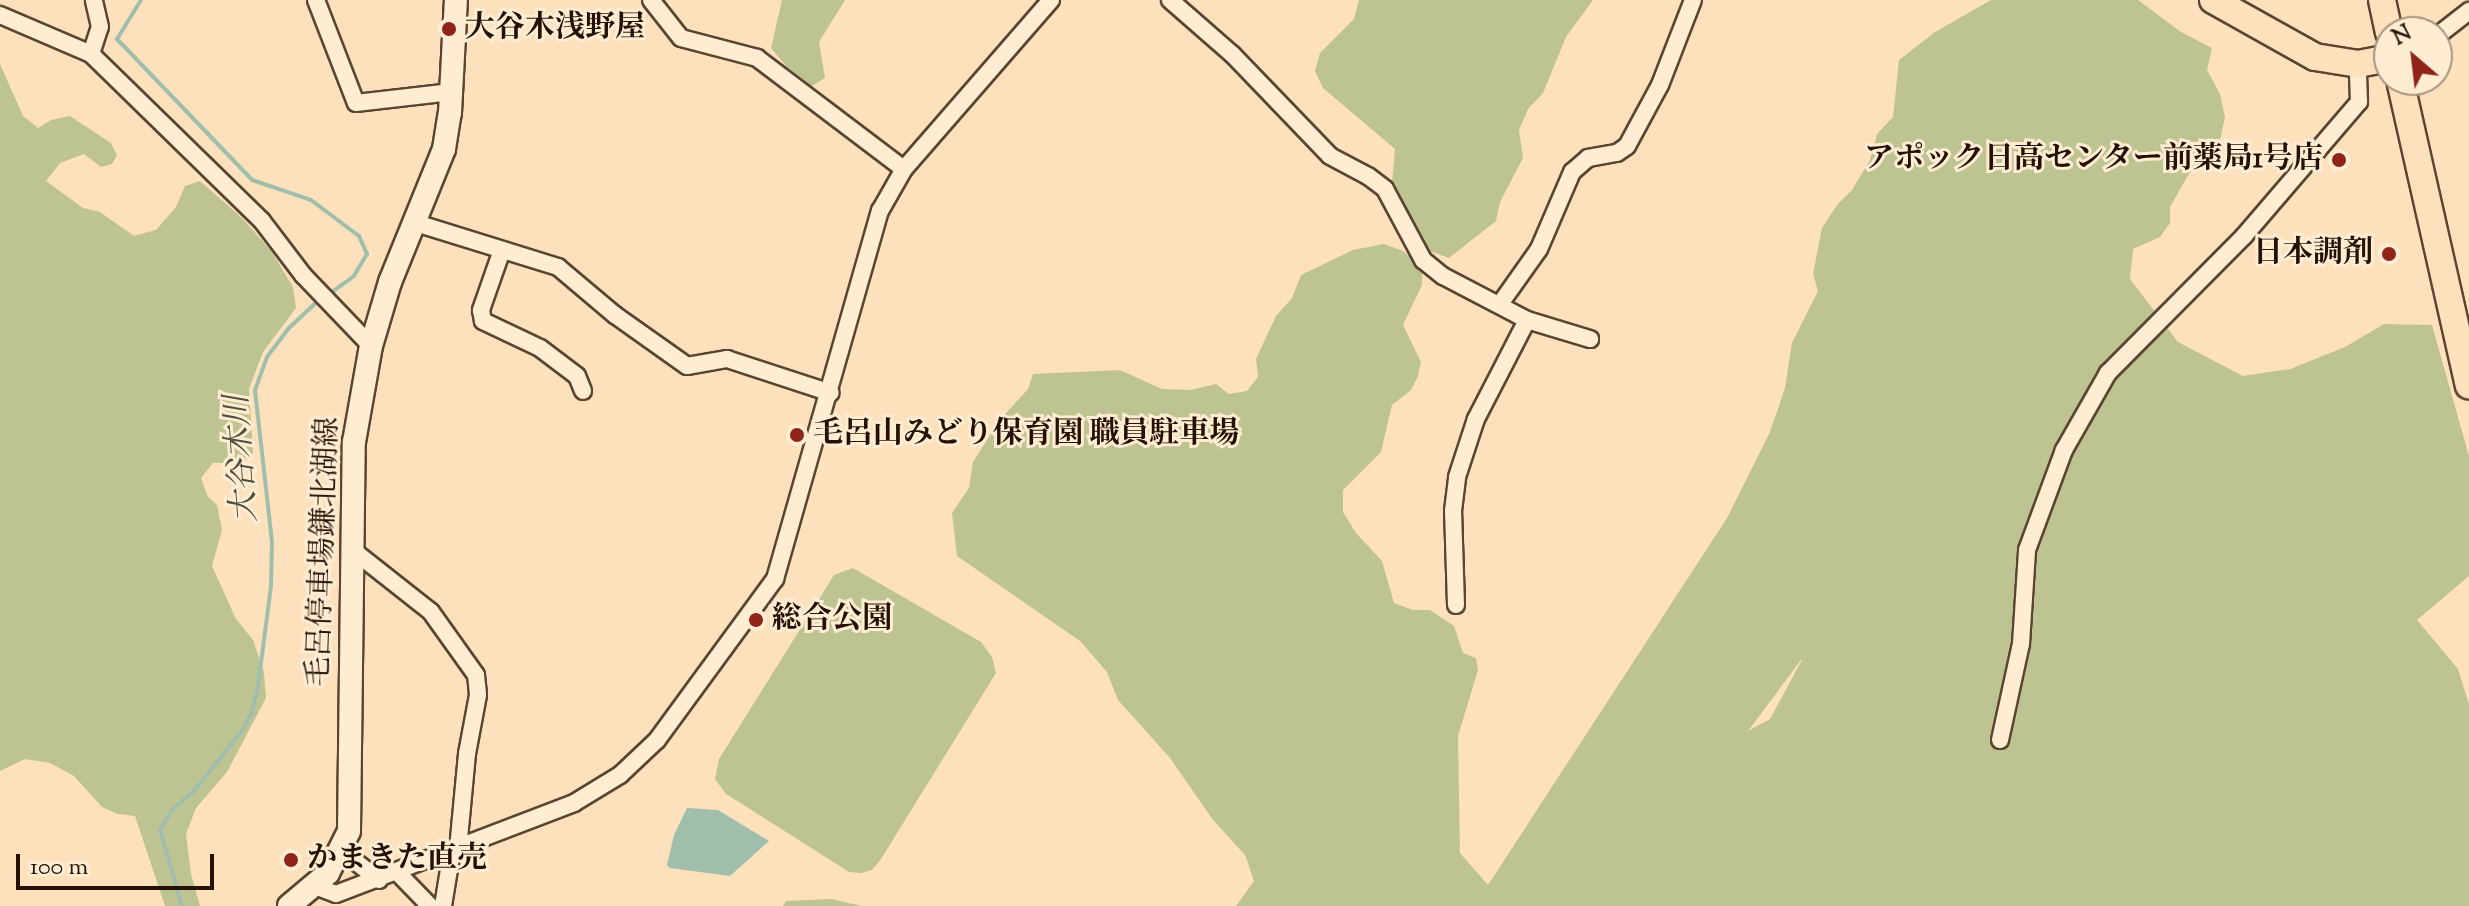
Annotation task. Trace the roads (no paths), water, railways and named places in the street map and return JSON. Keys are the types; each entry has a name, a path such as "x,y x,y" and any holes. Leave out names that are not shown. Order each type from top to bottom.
{"main road":[{"name":"毛呂停車場鎌北湖線","path":"289,906 315,886 342,851 349,831 350,548 354,442 371,346 390,282 444,149 451,92 456,0"},
{"path":"2213,0 2315,57 2358,64 2373,61"},
{"path":"2404,96 2469,385"}],"street":[{"path":"91,54 100,27 94,0"},
{"path":"316,0 356,103 451,92"},
{"path":"651,0 681,38 757,58 904,169"},
{"path":"315,886 336,894 379,880 596,792 620,775 657,740 775,579 831,393 880,211 904,169 1051,0"},
{"path":"1170,0 1232,54 1320,148 1385,189 1423,260 1443,276 1527,320 1590,339"},
{"path":"1500,304 1539,249 1572,172 1588,158 1617,153 1627,146 1660,85 1693,0"},
{"path":"2453,24 2469,11"},
{"path":"0,15 91,54 262,221 318,290 371,346"},
{"path":"2000,740 2021,644 2027,550 2064,450 2108,373 2244,236 2359,102 2358,64"},
{"path":"416,223 558,267 615,315 687,366 727,359 831,393"},
{"path":"502,250 481,310 483,321 540,348 577,376 583,391"},
{"path":"1456,605 1453,511 1457,477 1476,419 1527,320"},
{"path":"350,548 431,612 476,675 478,695 455,850 443,906"},
{"path":"342,851 379,880"},
{"path":"397,872 430,906"}],"waterway":[{"name":"大谷木川","path":"141,0 117,39 252,180 311,200 359,236 367,254 354,276 328,295"},
{"name":"大谷木川","path":"182,906 160,830 172,810 195,790 242,731 252,712 258,686 271,586 272,542 255,390 267,357 289,328 320,299"}],"place":[{"name":"大谷木浅野屋","path":"449,29"},
{"name":"アポック日高センター前薬局1号店","path":"2339,160"},
{"name":"日本調剤","path":"2389,254"},
{"name":"毛呂山みどり保育園 職員駐車場","path":"797,435"},
{"name":"総合公園","path":"756,620"},
{"name":"かまきた直売","path":"291,860"}]}
